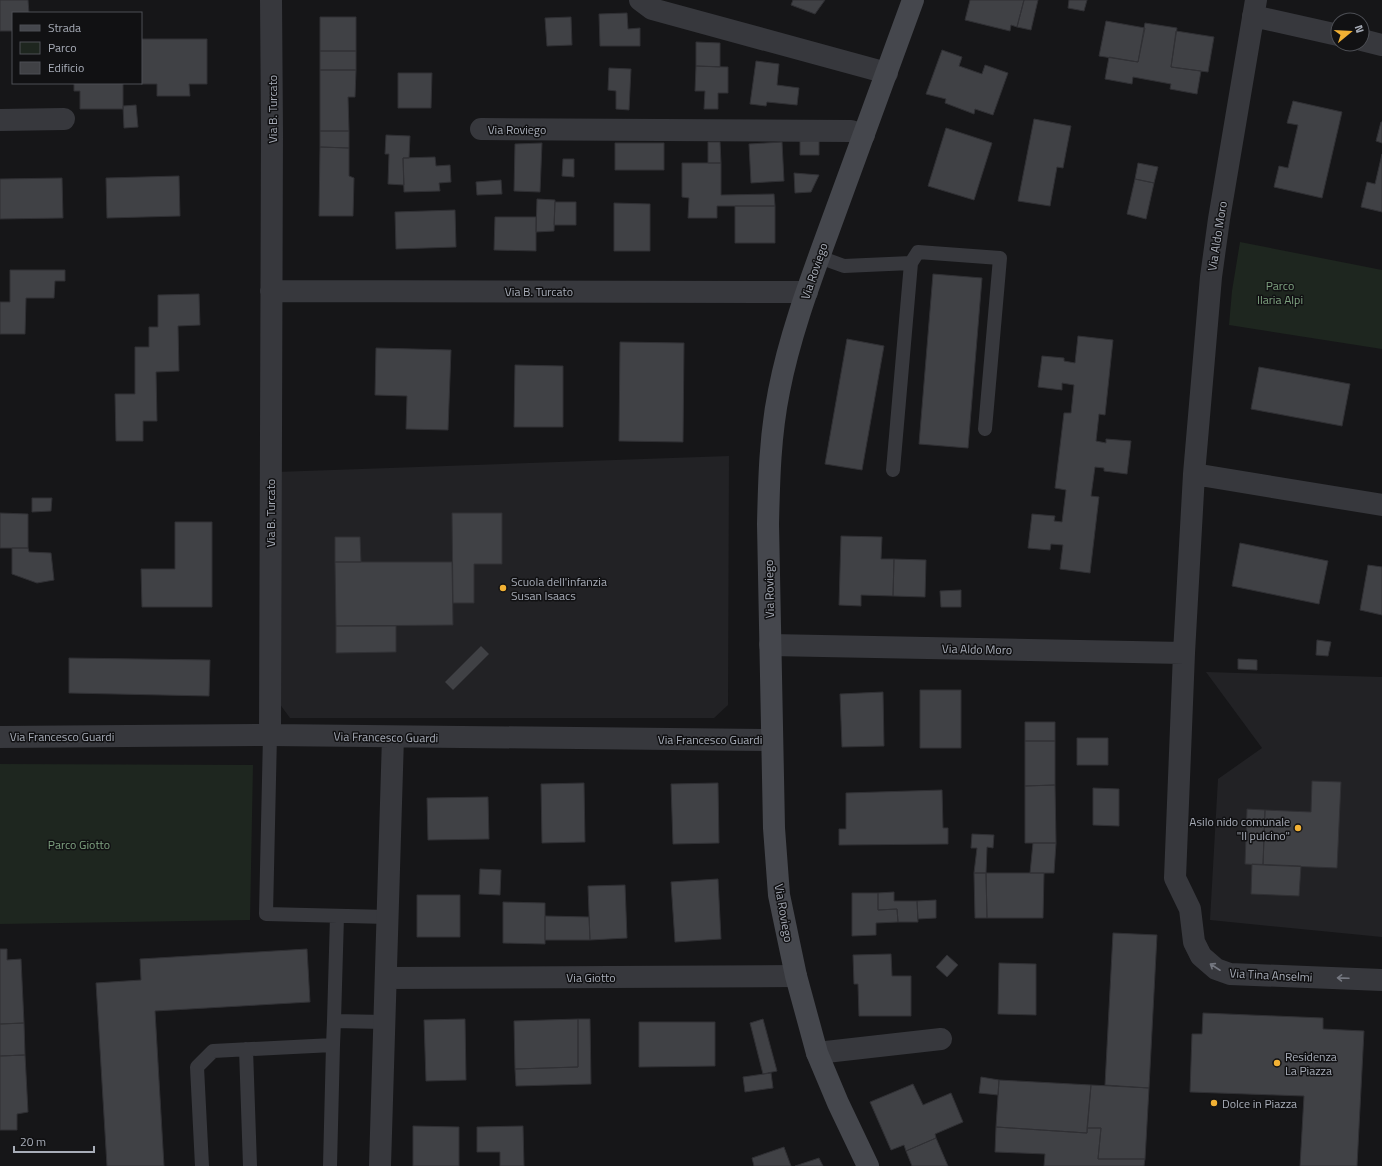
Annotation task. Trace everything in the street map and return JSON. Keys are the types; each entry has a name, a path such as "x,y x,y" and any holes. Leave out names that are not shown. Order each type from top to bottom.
{"street":[{"name":"Via B. Turcato","path":"270,735 271,0"},
{"path":"640,0 652,9 887,73"},
{"name":"Via Roviego","path":"868,1166 838,1103 817,1053 796,976 779,895 774,828 768,524 769,481 778,393 791,339 819,256 913,0"},
{"path":"1255,8 1330,32"},
{"name":"Via Aldo Moro","path":"1175,878 1184,653 1194,474 1211,278 1255,8"},
{"path":"1370,42 1382,45"},
{"path":"0,120 64,119"},
{"name":"Via Roviego","path":"481,129 851,131 864,136"},
{"name":"Via B. Turcato","path":"271,290 807,292"},
{"path":"1194,474 1382,505"},
{"name":"Via Aldo Moro","path":"770,645 1184,653"},
{"name":"Via Francesco Guardi","path":"0,737 270,735 772,740"},
{"path":"380,1166 393,737"},
{"name":"Via Tina Anselmi","path":"1175,878 1190,910 1194,942 1201,956 1216,969 1230,974 1382,980"},
{"name":"Via Giotto","path":"386,978 796,976"},
{"path":"817,1053 941,1040"}],"lane":[{"path":"893,470 911,263 918,252 1000,258 985,429"},
{"path":"819,256 844,266 911,263"},
{"path":"270,735 266,914 388,917"},
{"path":"330,1166 337,916"},
{"path":"334,1021 385,1022"},
{"path":"202,1166 197,1067 213,1050 333,1045"},
{"path":"246,1049 250,1166"}],"shaded area":[{"name":"Scuola dell'infanzia Susan Isaacs","path":"729,456 728,705 714,718 290,718 279,703 276,472"},
{"name":"Asilo nido comunale \"Il pulcino\"","path":"1206,672 1382,677 1382,937 1210,920 1218,779 1262,748"}],"green space":[{"name":"Parco Ilaria Alpi","path":"1240,242 1382,270 1382,349 1229,325 1232,291"},
{"name":"Parco Giotto","path":"0,764 253,765 250,920 0,924"}],"building":[{"path":"0,0 28,0 29,12 12,12 12,31 0,31"},
{"path":"793,0 825,0 815,14 791,5"},
{"path":"970,0 1024,0 1017,27 1011,25 1010,31 965,20"},
{"path":"1024,0 1038,0 1031,30 1017,27"},
{"path":"1069,0 1087,0 1084,11 1068,8"},
{"path":"627,13 628,29 640,28 640,46 600,46 599,14"},
{"path":"320,17 356,17 356,51 320,51"},
{"path":"571,17 572,45 547,46 545,18"},
{"path":"1106,21 1145,28 1138,62 1099,56"},
{"path":"1145,23 1177,28 1171,67 1201,71 1197,94 1170,89 1171,84 1133,77 1132,84 1105,79 1109,57 1138,62"},
{"path":"1176,31 1214,37 1208,72 1171,67"},
{"path":"142,39 207,39 207,84 189,84 190,96 157,96 157,84 142,84"},
{"path":"696,42 720,43 720,67 696,66"},
{"path":"942,50 962,57 959,66 982,74 985,65 1008,73 993,115 975,109 974,114 945,103 946,99 926,94"},
{"path":"320,51 356,51 356,70 320,70"},
{"path":"756,61 779,64 777,85 799,88 797,105 767,102 766,106 750,104"},
{"path":"696,66 728,67 728,93 718,93 718,109 704,109 705,91 695,91"},
{"path":"609,68 631,69 629,110 616,109 616,91 608,90"},
{"path":"320,70 356,70 355,97 348,97 349,131 320,131"},
{"path":"398,73 432,73 431,108 398,108"},
{"path":"74,84 123,84 123,109 80,109 80,91 74,91"},
{"path":"1293,101 1342,112 1322,198 1274,187 1279,166 1288,168 1298,125 1287,123"},
{"path":"136,105 138,127 124,128 123,106"},
{"path":"1034,119 1071,126 1063,168 1057,167 1050,206 1018,201"},
{"path":"1382,122 1382,143 1376,141"},
{"path":"946,128 992,143 974,200 928,186"},
{"path":"320,131 349,131 349,148 320,147"},
{"path":"386,135 410,136 409,158 403,158 404,185 388,184 389,154 385,154"},
{"path":"819,140 819,155 800,155 800,141"},
{"path":"708,142 720,142 721,163 708,163"},
{"path":"782,142 784,181 751,183 749,144"},
{"path":"542,143 540,192 514,191 515,144"},
{"path":"615,143 664,143 664,170 615,170"},
{"path":"320,147 349,148 349,176 354,178 353,216 319,216"},
{"path":"1382,154 1382,212 1361,207 1367,182 1375,184"},
{"path":"435,157 436,166 450,165 451,182 439,183 440,191 404,192 403,158"},
{"path":"563,159 574,159 574,177 562,176"},
{"path":"682,163 721,163 721,195 774,194 775,206 717,206 717,218 688,218 689,198 682,197"},
{"path":"1138,163 1158,167 1154,183 1135,179"},
{"path":"794,173 819,175 811,192 795,193"},
{"path":"179,176 180,216 107,218 106,178"},
{"path":"62,178 63,218 0,219 0,179"},
{"path":"1135,179 1154,183 1146,219 1127,214"},
{"path":"501,180 502,194 477,195 476,182"},
{"path":"537,199 555,200 554,231 536,232"},
{"path":"555,202 576,202 576,225 554,225"},
{"path":"614,203 650,204 650,251 614,251"},
{"path":"735,206 775,206 775,243 735,243"},
{"path":"455,210 456,247 396,249 395,212"},
{"path":"495,217 536,217 536,251 494,250"},
{"path":"10,270 65,270 65,281 55,281 54,298 26,298 25,334 0,334 0,302 10,302"},
{"path":"933,274 982,278 968,448 919,444"},
{"path":"199,294 200,325 178,326 179,371 156,372 157,421 143,421 143,441 116,441 115,394 135,394 135,347 149,347 149,327 158,327 158,295"},
{"path":"1078,336 1113,340 1105,415 1099,414 1096,441 1106,443 1106,439 1131,441 1127,474 1104,471 1104,468 1095,467 1091,496 1099,497 1090,573 1060,569 1063,545 1051,544 1050,550 1028,548 1032,514 1055,516 1054,521 1062,522 1066,490 1055,488 1064,413 1071,413 1074,385 1062,383 1062,390 1038,387 1042,356 1064,358 1064,361 1075,363"},
{"path":"847,339 884,346 862,470 825,464"},
{"path":"620,342 684,343 683,442 619,441"},
{"path":"376,348 451,350 448,430 406,429 407,396 375,395"},
{"path":"515,365 563,366 563,427 514,427"},
{"path":"1259,367 1350,384 1342,426 1251,409"},
{"path":"32,498 52,498 51,511 32,512"},
{"path":"0,513 28,514 28,548 0,548"},
{"path":"452,513 502,513 502,564 474,564 474,603 453,603"},
{"path":"175,522 212,522 212,607 142,607 141,569 175,569"},
{"path":"841,536 882,537 881,559 894,559 893,596 861,595 861,606 839,605"},
{"path":"335,537 360,537 361,562 335,562"},
{"path":"1240,543 1328,561 1319,604 1232,586"},
{"path":"12,548 28,548 29,552 51,553 54,580 37,583 12,574"},
{"path":"894,559 926,560 925,597 893,596"},
{"path":"335,562 452,562 453,625 336,626"},
{"path":"1368,565 1382,567 1382,615 1360,610"},
{"path":"961,590 961,607 941,607 940,591"},
{"path":"336,626 396,626 396,652 336,653"},
{"path":"1317,640 1331,642 1328,656 1316,655"},
{"path":"481,646 489,654 453,690 445,682"},
{"path":"69,658 210,660 209,696 69,693"},
{"path":"1238,659 1257,660 1257,670 1238,669"},
{"path":"920,690 961,690 961,748 920,748"},
{"path":"883,692 884,746 842,747 840,694"},
{"path":"1025,722 1055,722 1055,741 1025,741"},
{"path":"1077,738 1108,738 1108,765 1077,765"},
{"path":"1025,741 1055,741 1055,785 1025,786"},
{"path":"1312,781 1341,782 1337,868 1263,865 1265,810 1311,812"},
{"path":"584,783 585,842 542,843 541,784"},
{"path":"718,783 719,843 673,844 671,784"},
{"path":"1055,785 1056,843 1025,843 1025,786"},
{"path":"1093,788 1119,789 1119,826 1093,825"},
{"path":"942,790 943,828 948,828 948,844 839,845 839,829 846,829 846,793"},
{"path":"488,797 489,839 428,840 427,798"},
{"path":"1247,809 1265,810 1263,865 1245,864"},
{"path":"972,834 994,835 993,848 987,847 986,873 974,873 977,848 971,848"},
{"path":"1033,843 1056,843 1054,873 1030,873"},
{"path":"1252,864 1301,866 1299,896 1251,894"},
{"path":"480,869 501,870 500,895 479,894"},
{"path":"974,873 986,873 987,918 975,918"},
{"path":"986,873 1044,873 1043,918 987,918"},
{"path":"718,879 721,939 675,942 671,882"},
{"path":"625,885 627,938 590,940 588,886"},
{"path":"894,892 894,901 917,901 918,922 898,922 897,909 878,910 878,893"},
{"path":"852,893 878,893 878,910 897,909 898,922 876,923 876,935 852,936"},
{"path":"417,895 460,895 460,937 417,937"},
{"path":"936,900 936,918 918,919 917,901"},
{"path":"503,902 545,903 545,944 503,943"},
{"path":"545,916 589,917 590,940 545,940"},
{"path":"1113,933 1157,935 1149,1088 1105,1085"},
{"path":"0,949 7,949 7,960 21,959 24,1023 0,1024"},
{"path":"307,949 310,1002 155,1011 164,1166 107,1166 96,983 141,980 140,959"},
{"path":"891,954 892,976 911,976 911,1016 859,1016 858,984 854,984 853,955"},
{"path":"947,955 958,965 947,977 936,967"},
{"path":"999,963 1036,964 1036,1015 998,1014"},
{"name":"Residenza La Piazza","path":"1203,1013 1323,1018 1323,1029 1364,1031 1357,1166 1300,1166 1304,1096 1190,1092 1192,1034 1202,1034"},
{"path":"465,1019 466,1080 426,1081 424,1020"},
{"path":"578,1019 578,1067 515,1069 514,1021"},
{"path":"578,1019 590,1019 591,1084 516,1086 515,1069 578,1067"},
{"path":"763,1019 777,1071 763,1074 750,1023"},
{"path":"639,1022 715,1022 715,1066 639,1067"},
{"path":"24,1023 25,1055 0,1056 0,1024"},
{"path":"25,1055 28,1112 17,1114 17,1130 0,1130 0,1056"},
{"path":"771,1073 773,1088 745,1092 743,1077"},
{"path":"981,1077 999,1080 998,1095 979,1093"},
{"path":"999,1080 1091,1085 1087,1133 996,1127"},
{"path":"913,1084 923,1105 951,1093 963,1122 935,1134 936,1138 906,1151 904,1145 891,1150 870,1102"},
{"path":"1091,1085 1149,1088 1145,1159 1098,1159 1101,1128 1087,1128"},
{"path":"413,1126 459,1127 459,1166 413,1166"},
{"path":"523,1126 524,1166 500,1166 500,1152 477,1152 477,1127"},
{"path":"996,1127 1087,1133 1087,1128 1101,1128 1098,1159 1145,1159 1144,1166 1044,1166 1045,1154 995,1152"},
{"path":"936,1138 948,1166 912,1166 906,1151"},
{"path":"784,1147 791,1166 754,1166 752,1158"},
{"path":"819,1158 823,1166 795,1166"}],"place":[{"name":"Scuola dell'infanzia Susan Isaacs","path":"503,588"},
{"name":"Asilo nido comunale \"Il pulcino\"","path":"1298,828"},
{"name":"Residenza La Piazza","path":"1277,1063"},
{"name":"Dolce in Piazza","path":"1214,1103"}]}
